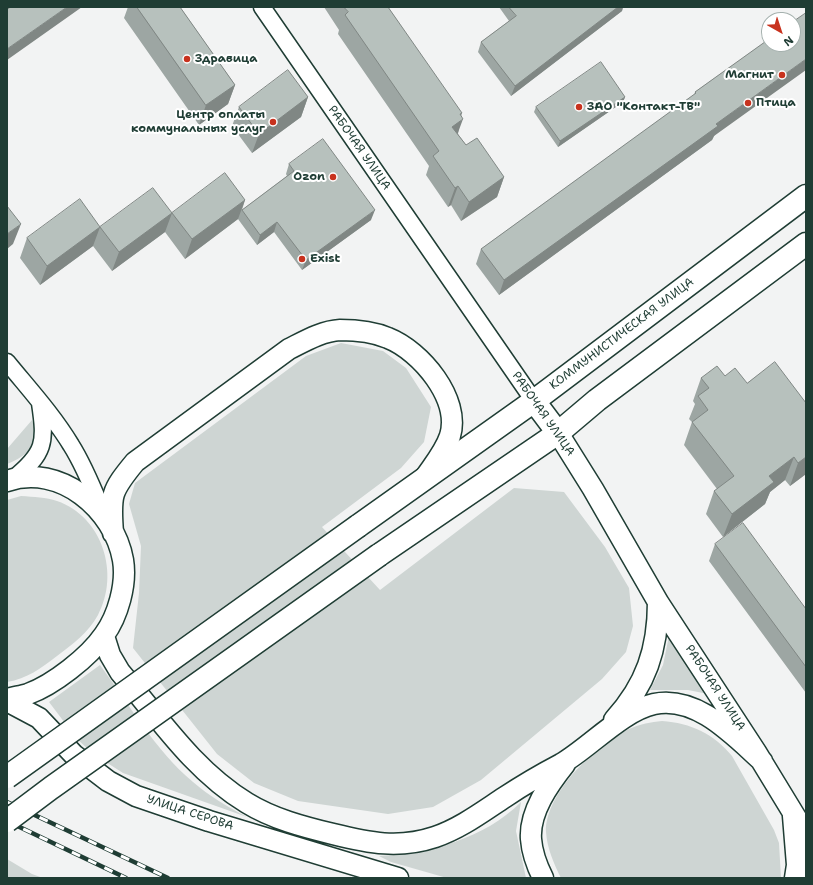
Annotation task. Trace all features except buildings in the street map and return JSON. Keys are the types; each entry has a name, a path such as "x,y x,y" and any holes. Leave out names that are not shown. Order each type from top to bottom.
{"main road":[{"name":"КОММУНИСТИЧЕСКАЯ УЛИЦА","path":"7,777 534,401 806,196"},
{"path":"7,821 51,788 379,555 558,432 597,400 806,244"},
{"name":"РАБОЧАЯ УЛИЦА","path":"534,401 558,432"}],"street":[{"name":"РАБОЧАЯ УЛИЦА","path":"262,7 534,401"},
{"path":"110,528 110,503 118,483 135,462 289,349 314,336 339,330 366,332 389,338 409,350 440,384 448,400 452,418 450,436 442,453 424,479"},
{"path":"7,362 52,417 72,445 89,477 123,560 124,581 119,604 104,636 76,663 54,681 27,694 7,700"},
{"path":"10,480 27,468 37,455 42,444 44,430 40,404"},
{"name":"РАБОЧАЯ УЛИЦА","path":"558,432 593,489 658,602 762,761 806,834"},
{"path":"10,480 36,477 60,482 80,492 93,505 110,528"},
{"path":"543,878 533,851 532,829 534,818 552,779 571,758 616,719 641,684 653,650 658,624 658,602"},
{"path":"104,636 110,655 120,672 197,764 248,804 266,813 305,827 372,844 395,844 429,838 476,817 526,783 571,758"},
{"name":"УЛИЦА СЕРОВА","path":"7,700 39,718 74,755 108,781 136,796 209,821 398,878"},
{"path":"597,737 633,713 645,707 654,704 674,704 698,711 719,724 762,761"},
{"path":"792,812 798,865 795,878"}],"shaded area":[{"path":"341,343 383,351 406,368 431,407 424,442 401,468 322,527 380,590 514,488 564,492 605,547 629,588 633,626 626,652 602,679 481,780 433,807 388,814 298,801 254,783 217,754 133,648 139,593 141,546 129,504 135,483 306,356"},
{"path":"32,420 34,435 30,448 21,457 7,464 7,449"},
{"path":"21,496 57,501 73,509 86,520 96,533 103,549 107,565 107,582 104,599 98,615 80,638 39,669 27,676 7,682 7,500"},
{"path":"670,631 713,695 688,690 650,690 663,665"},
{"path":"100,665 143,726 179,769 206,792 247,817 123,773 89,750 77,739 49,702"},
{"path":"662,721 683,724 701,731 718,742 732,756 774,830 779,843 781,878 561,878 549,850 546,832 548,817 563,786 588,758 616,736 637,726"},
{"path":"521,802 516,831 526,878 447,878 391,862 379,856 418,852 455,842 490,826"},
{"path":"7,859 32,874 43,878 7,878"}],"railway":[{"path":"7,802 168,878"},
{"path":"7,821 126,878"}],"place":[{"name":"Здравица","path":"187,59"},
{"name":"Магнит","path":"782,75"},
{"name":"Птица","path":"748,103"},
{"name":"ЗАО \"Контакт-ТВ\"","path":"579,107"},
{"name":"Центр оплаты коммунальных услуг","path":"273,122"},
{"name":"Ozon","path":"333,177"},
{"name":"Exist","path":"302,259"}]}
